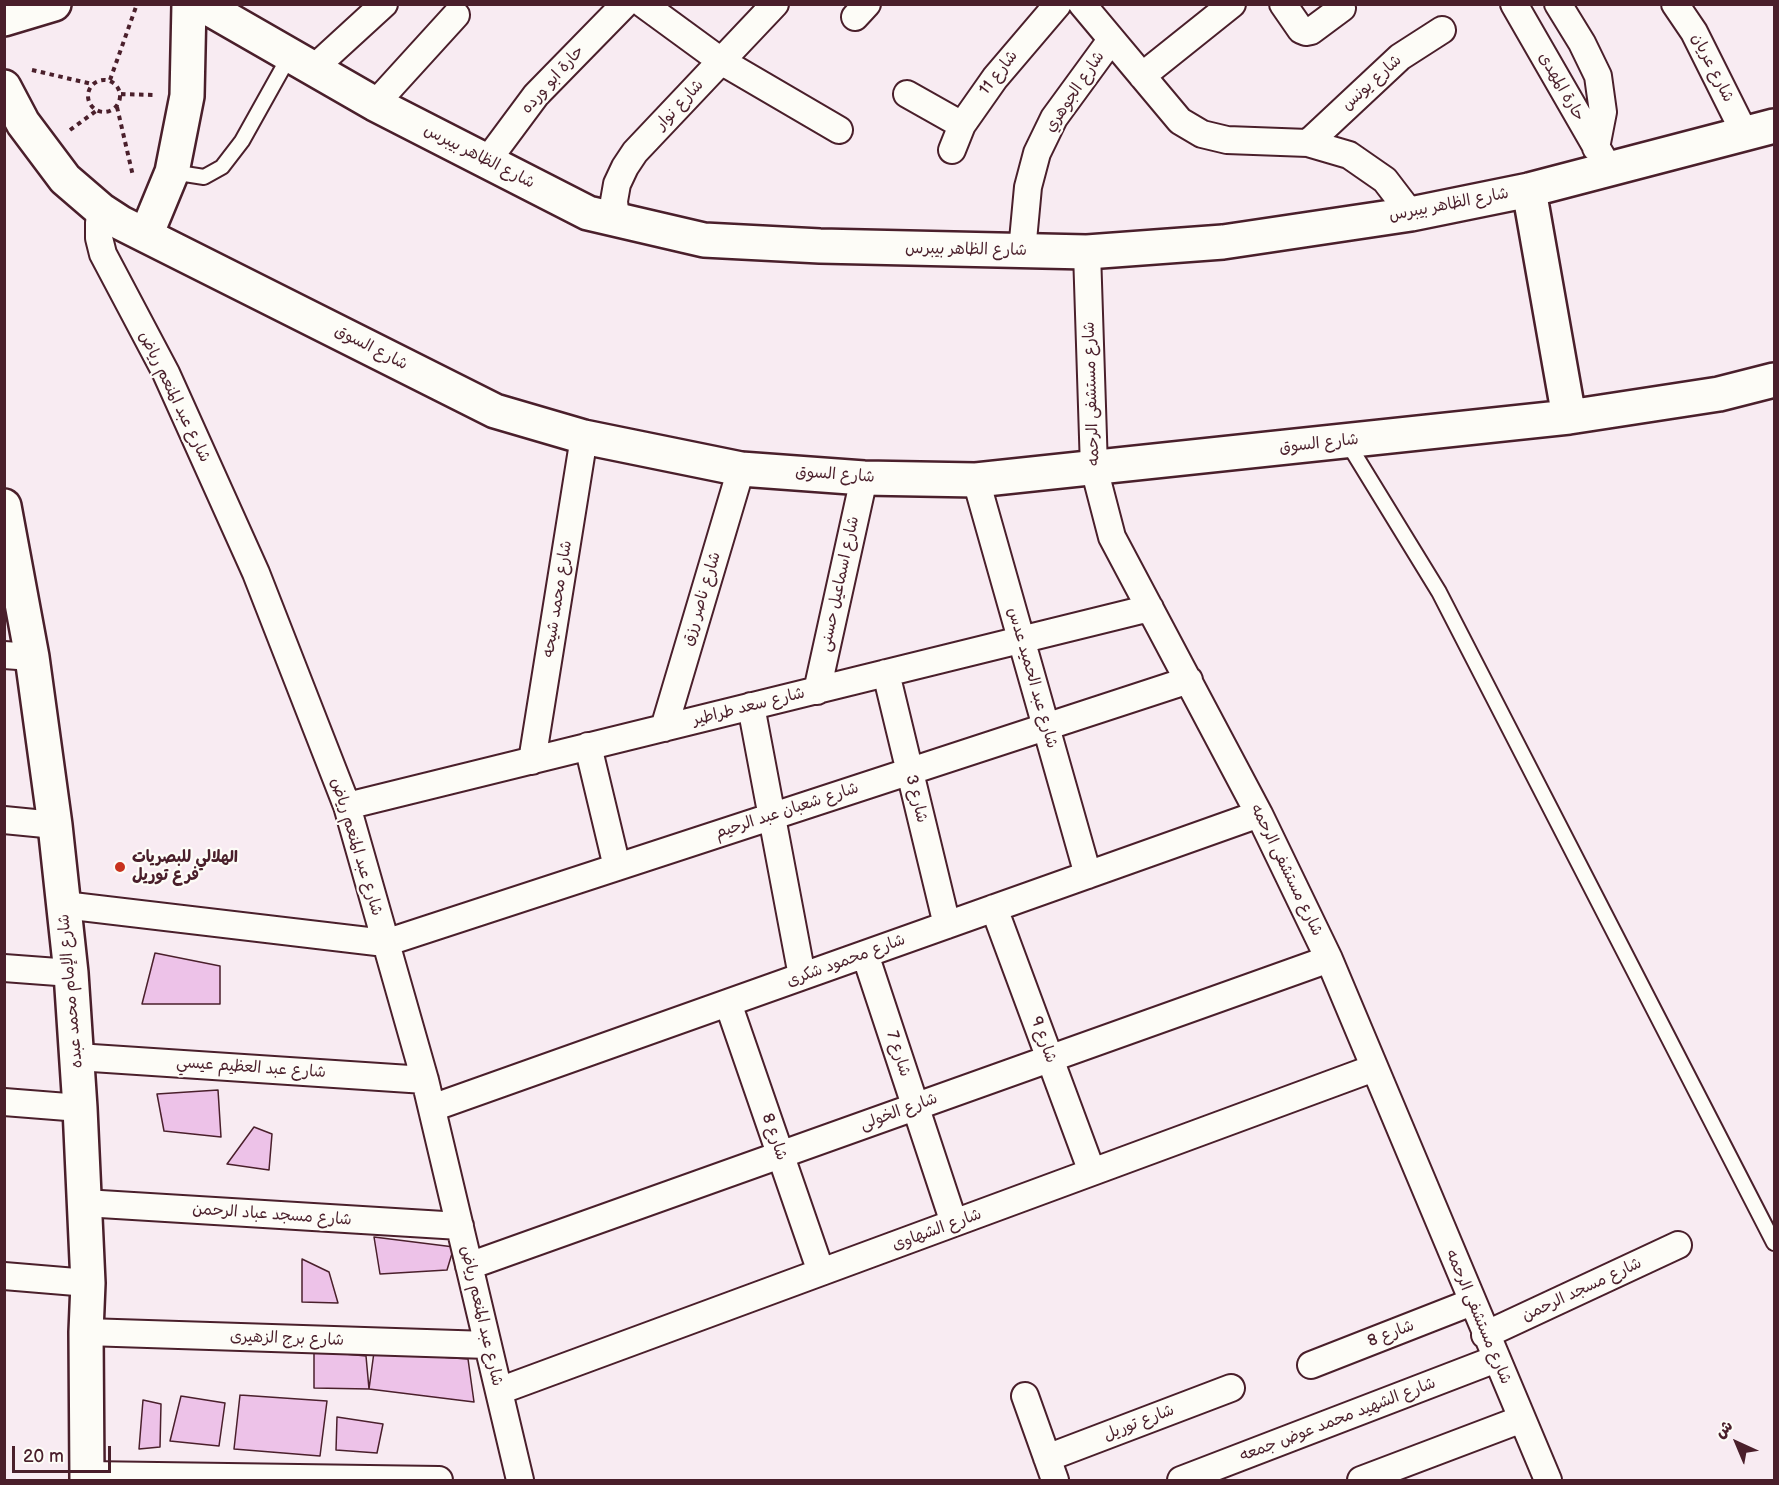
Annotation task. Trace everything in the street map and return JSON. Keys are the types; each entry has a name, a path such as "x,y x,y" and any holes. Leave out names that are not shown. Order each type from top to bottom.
{"main road":[{"path":"5,20 54,4"},
{"path":"146,235 172,172 187,96 189,4"},
{"name":"شارع الظاهر بيبرس","path":"201,4 375,104 588,213 704,240 820,246 1087,252 1223,242 1411,214 1529,190 1602,158 1760,130"},
{"name":"شارع السوق","path":"15,78 23,123 66,178 101,210 121,223 495,411 584,437 741,469 864,478 976,480 1569,417 1719,394 1774,380"},
{"path":"1529,190 1569,417"},
{"name":"شارع الإمام محمد عبده","path":"4,506 18,656 55,825 71,973 88,1283 87,1478"}],"street":[{"path":"302,62 384,4"},
{"name":"حارة ابو ورده","path":"487,161 536,95 625,4"},
{"path":"643,4 721,61 839,130"},
{"name":"شارع نوار","path":"616,220 614,201 617,184 635,152 775,4"},
{"name":"شارع 11","path":"952,150 962,125 994,78 1058,4"},
{"path":"1082,4 1180,121 1202,134 1227,140 1308,143 1349,155 1385,180 1411,214"},
{"path":"1142,76 1232,4"},
{"path":"1283,4 1301,30 1306,32 1311,31 1342,8"},
{"name":"حارة المهدى","path":"1514,4 1602,158"},
{"path":"1558,4 1582,43 1598,76 1603,112 1602,158"},
{"name":"شارع عريان","path":"1675,4 1760,130"},
{"path":"375,104 456,15"},
{"name":"شارع يونس","path":"1308,143 1400,57 1442,30"},
{"name":"شارع الجوهري","path":"1022,251 1028,187 1036,153 1054,118 1111,40"},
{"path":"907,94 962,125"},
{"name":"شارع عبد المنعم رياض","path":"101,210 99,238 103,254 166,373 256,573 347,806 425,1080 520,1480"},
{"name":"شارع مستشفى الرحمه","path":"1087,252 1094,468 1112,537 1259,814 1329,958 1485,1335 1548,1480"},
{"name":"شارع محمد شيحه","path":"532,761 584,437"},
{"name":"شارع ناصر رزق","path":"664,728 741,469"},
{"name":"شارع اسماعيل حسنى","path":"817,691 864,478"},
{"name":"شارع عبد الحميد عدس","path":"976,480 1088,875"},
{"name":"شارع سعد طراطير","path":"347,806 1150,608"},
{"name":"شارع 3","path":"886,674 947,925"},
{"name":"شارع شعبان عبد الرحيم","path":"385,943 1189,680"},
{"path":"751,706 802,976"},
{"path":"588,746 617,867"},
{"name":"شارع محمود شكرى","path":"432,1108 1259,814"},
{"path":"4,820 55,825"},
{"path":"64,905 385,943"},
{"name":"شارع 9","path":"994,908 1092,1172"},
{"name":"شارع 7","path":"865,954 954,1223"},
{"name":"شارع الخولى","path":"470,1266 1329,958"},
{"path":"4,968 71,973"},
{"name":"شارع 8","path":"728,1003 821,1272"},
{"name":"شارع عبد العظيم عيسي","path":"77,1057 425,1080"},
{"name":"شارع الشهاوى","path":"499,1391 1374,1068"},
{"path":"4,1102 80,1108"},
{"name":"شارع مسجد عباد الرحمن","path":"84,1203 460,1226"},
{"name":"شارع مسجد الرحمن","path":"1485,1335 1678,1245"},
{"path":"4,1276 88,1283"},
{"name":"شارع 8","path":"1311,1365 1472,1302"},
{"name":"شارع برج الزهيرى","path":"86,1332 488,1345"},
{"name":"شارع الشهيد محمد عوض جمعه","path":"1181,1480 1496,1359"},
{"name":"شارع توريل","path":"1051,1469 1231,1388"},
{"path":"1026,1396 1051,1469"},
{"path":"1361,1480 1522,1419"},
{"path":"87,1478 439,1480"}],"lane":[{"path":"172,172 204,177 222,167 302,62"},
{"path":"1346,441 1439,592 1774,1240"}],"path":[{"path":"110,80 137,4"},
{"path":"15,78 92,84 101,79 110,80 118,86 121,94 117,107 133,177"},
{"path":"92,84 88,93 89,103 96,111 107,113 117,107"}],"building":[{"path":"155,953 220,966 220,1004 142,1004"},
{"path":"218,1090 221,1137 164,1131 157,1094"},
{"path":"254,1127 272,1134 269,1170 227,1164"},
{"path":"374,1237 454,1247 447,1270 380,1274"},
{"path":"302,1259 329,1272 338,1303 302,1302"},
{"path":"314,1351 366,1356 369,1389 314,1388"},
{"path":"374,1352 468,1359 474,1402 369,1389"},
{"path":"240,1395 327,1401 320,1456 234,1449"},
{"path":"181,1396 225,1403 219,1446 170,1441"},
{"path":"143,1400 161,1404 160,1447 139,1449"},
{"path":"337,1417 383,1424 377,1453 336,1450"}],"place":[{"name":"الهلالي للبصريات فرع توريل","path":"120,867"}]}
